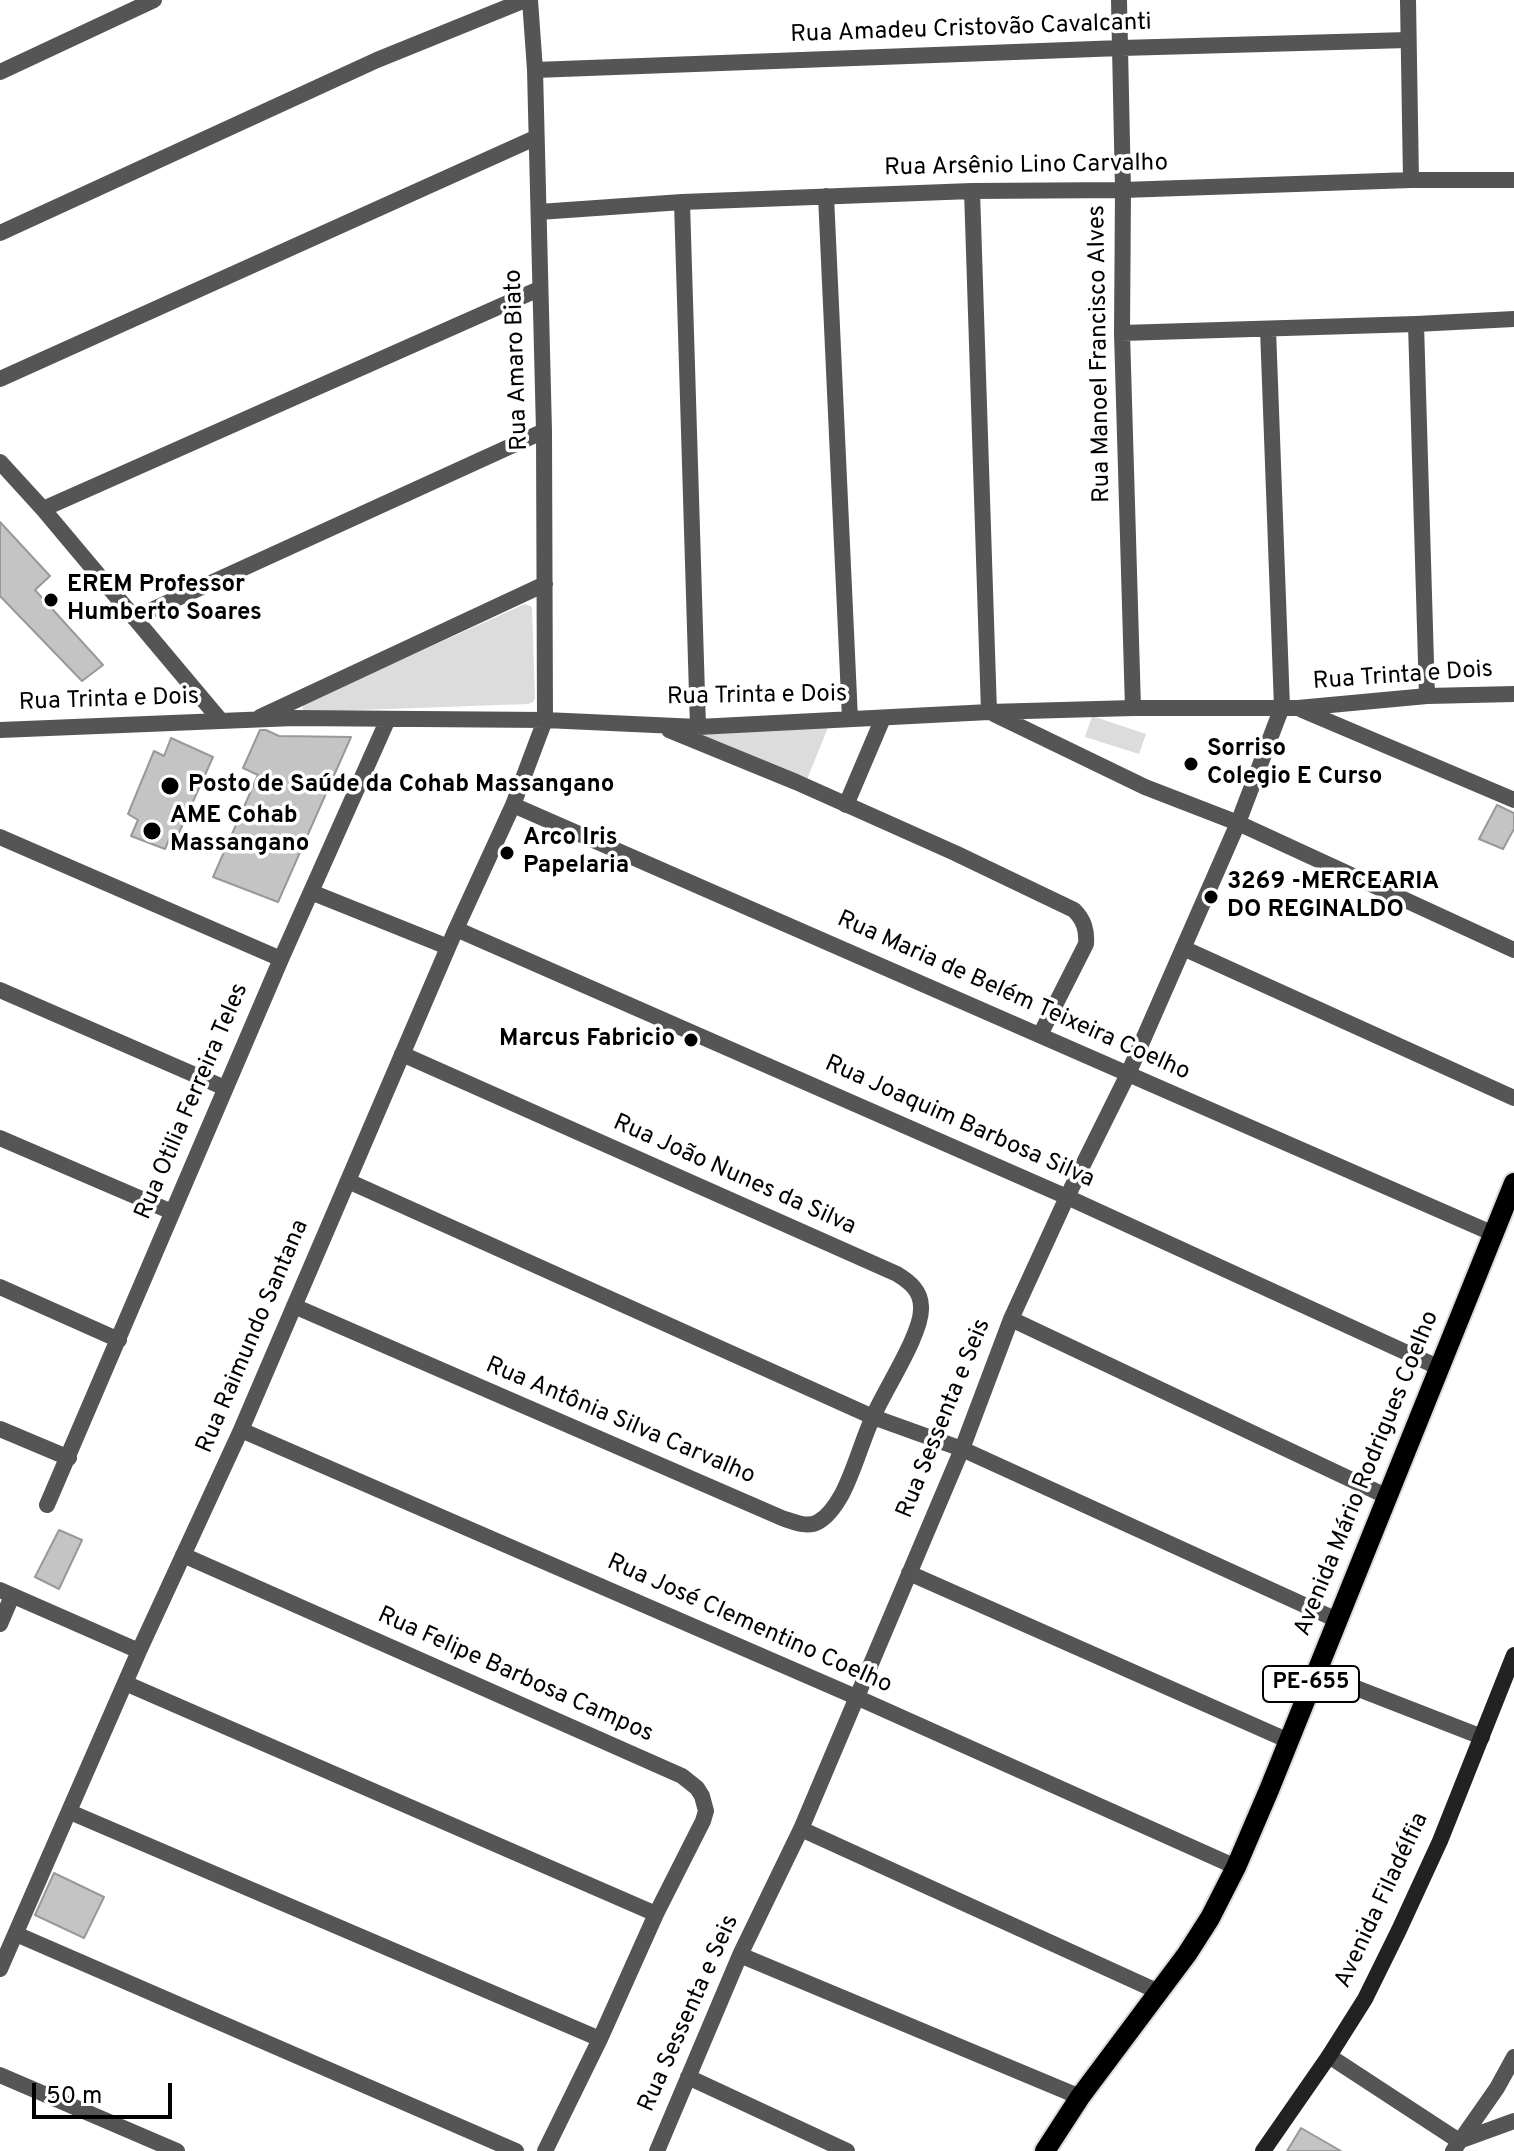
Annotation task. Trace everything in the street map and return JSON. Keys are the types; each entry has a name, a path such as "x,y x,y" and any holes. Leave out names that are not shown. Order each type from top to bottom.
{"main road":[{"name":"Avenida Mário Rodrigues Coelho","path":"1045,2151 1080,2097 1210,1918 1236,1867 1514,1183"}],"street":[{"path":"0,72 113,10 154,0"},
{"path":"0,233 377,60 527,0"},
{"name":"Rua Amaro Biato","path":"527,0 535,70 539,212 544,431 545,720"},
{"name":"Rua Manoel Francisco Alves","path":"1119,0 1122,333 1133,708"},
{"path":"1408,0 1411,180"},
{"name":"Rua Amadeu Cristovão Cavalcanti","path":"535,70 1408,40"},
{"path":"0,379 535,138"},
{"name":"Rua Arsênio Lino Carvalho","path":"539,212 682,202 972,191 1514,180"},
{"path":"972,191 989,712 1145,787 1238,823 1514,950"},
{"path":"826,196 850,719"},
{"path":"682,202 698,727"},
{"path":"43,509 539,289"},
{"path":"1122,333 1514,319"},
{"path":"1416,324 1427,696"},
{"path":"1268,329 1290,708 1514,800"},
{"path":"134,618 544,431"},
{"path":"0,462 221,721"},
{"path":"254,720 545,584"},
{"name":"Rua Trinta e Dois","path":"0,730 254,720 388,719 545,720 698,727 989,712 1290,708 1427,696 1514,694"},
{"name":"Rua Sessenta e Seis","path":"657,2151 740,1955 801,1829 962,1449 1011,1319 1128,1074 1290,708"},
{"path":"846,805 883,718"},
{"name":"Rua Otilia Ferreira Teles","path":"47,1505 225,1088 388,719"},
{"name":"Rua Raimundo Santana","path":"0,1969 139,1651 241,1430 448,947 513,805 545,720"},
{"path":"653,723 846,805 1074,910 1080,916 1086,944 1040,1035"},
{"name":"Rua Maria de Belém Teixeira Coelho","path":"513,805 1494,1234"},
{"path":"0,837 281,959"},
{"path":"311,892 448,947"},
{"name":"Rua Joaquim Barbosa Silva","path":"456,929 1067,1197 1440,1368"},
{"path":"1183,948 1514,1098"},
{"path":"0,990 225,1088"},
{"name":"Rua João Nunes da Silva","path":"402,1054 906,1280 917,1290 922,1305 921,1317 873,1417"},
{"path":"0,1138 172,1212"},
{"path":"348,1181 873,1417 962,1449 1337,1620"},
{"path":"0,1287 119,1340"},
{"name":"Rua Antônia Silva Carvalho","path":"294,1306 801,1524 814,1524 830,1513 842,1493 873,1417"},
{"path":"1011,1319 1388,1497"},
{"path":"0,1429 69,1458"},
{"name":"Rua José Clementino Coelho","path":"241,1430 856,1697 1236,1867"},
{"name":"Rua Felipe Barbosa Campos","path":"183,1555 682,1776 697,1788 705,1803 703,1821 545,2151"},
{"path":"909,1573 1289,1741"},
{"path":"0,1624 6,1593 139,1651"},
{"name":"Avenida Filadélfia","path":"1263,2151 1365,1999 1440,1841 1482,1737 1507,1693 1514,1655"},
{"path":"1315,1672 1482,1737"},
{"path":"125,1683 656,1914"},
{"path":"70,1812 600,2039"},
{"path":"801,1829 1159,1992"},
{"path":"16,1934 516,2151"},
{"path":"740,1955 1080,2097"},
{"path":"1329,2056 1456,2146"},
{"path":"1456,2146 1497,2088 1514,2057"},
{"path":"0,2075 177,2151"},
{"path":"688,2077 847,2151"},
{"path":"1456,2146 1514,2121"}],"shaded area":[{"path":"525,604 532,607 533,702 305,712 302,708 304,704"},
{"path":"1092,716 1146,734 1139,754 1085,737"},
{"path":"829,725 806,782 693,733"}],"building":[{"path":"0,522 50,576 35,590 103,665 82,681 0,596"},
{"path":"260,730 279,736 351,737 278,902 213,877 258,775 243,768"},
{"name":"Posto de Saúde da Cohab Massangano","path":"171,738 213,757 178,835 172,832 165,849 131,836 138,820 128,814 154,751 164,756"},
{"path":"1497,805 1514,813 1514,829 1503,849 1479,839"},
{"path":"59,1530 82,1540 59,1589 35,1577"},
{"path":"54,1873 104,1897 84,1938 35,1915"},
{"path":"1301,2128 1341,2151 1287,2151"}],"place":[{"name":"EREM Professor Humberto Soares","path":"51,600"},
{"name":"Sorriso Colegio E Curso","path":"1191,764"},
{"name":"Posto de Saúde da Cohab Massangano","path":"170,786"},
{"name":"AME Cohab Massangano","path":"152,831"},
{"name":"Arco Iris Papelaria","path":"507,853"},
{"name":"3269 -MERCEARIA DO REGINALDO","path":"1211,897"},
{"name":"Marcus Fabricio","path":"691,1040"}]}
